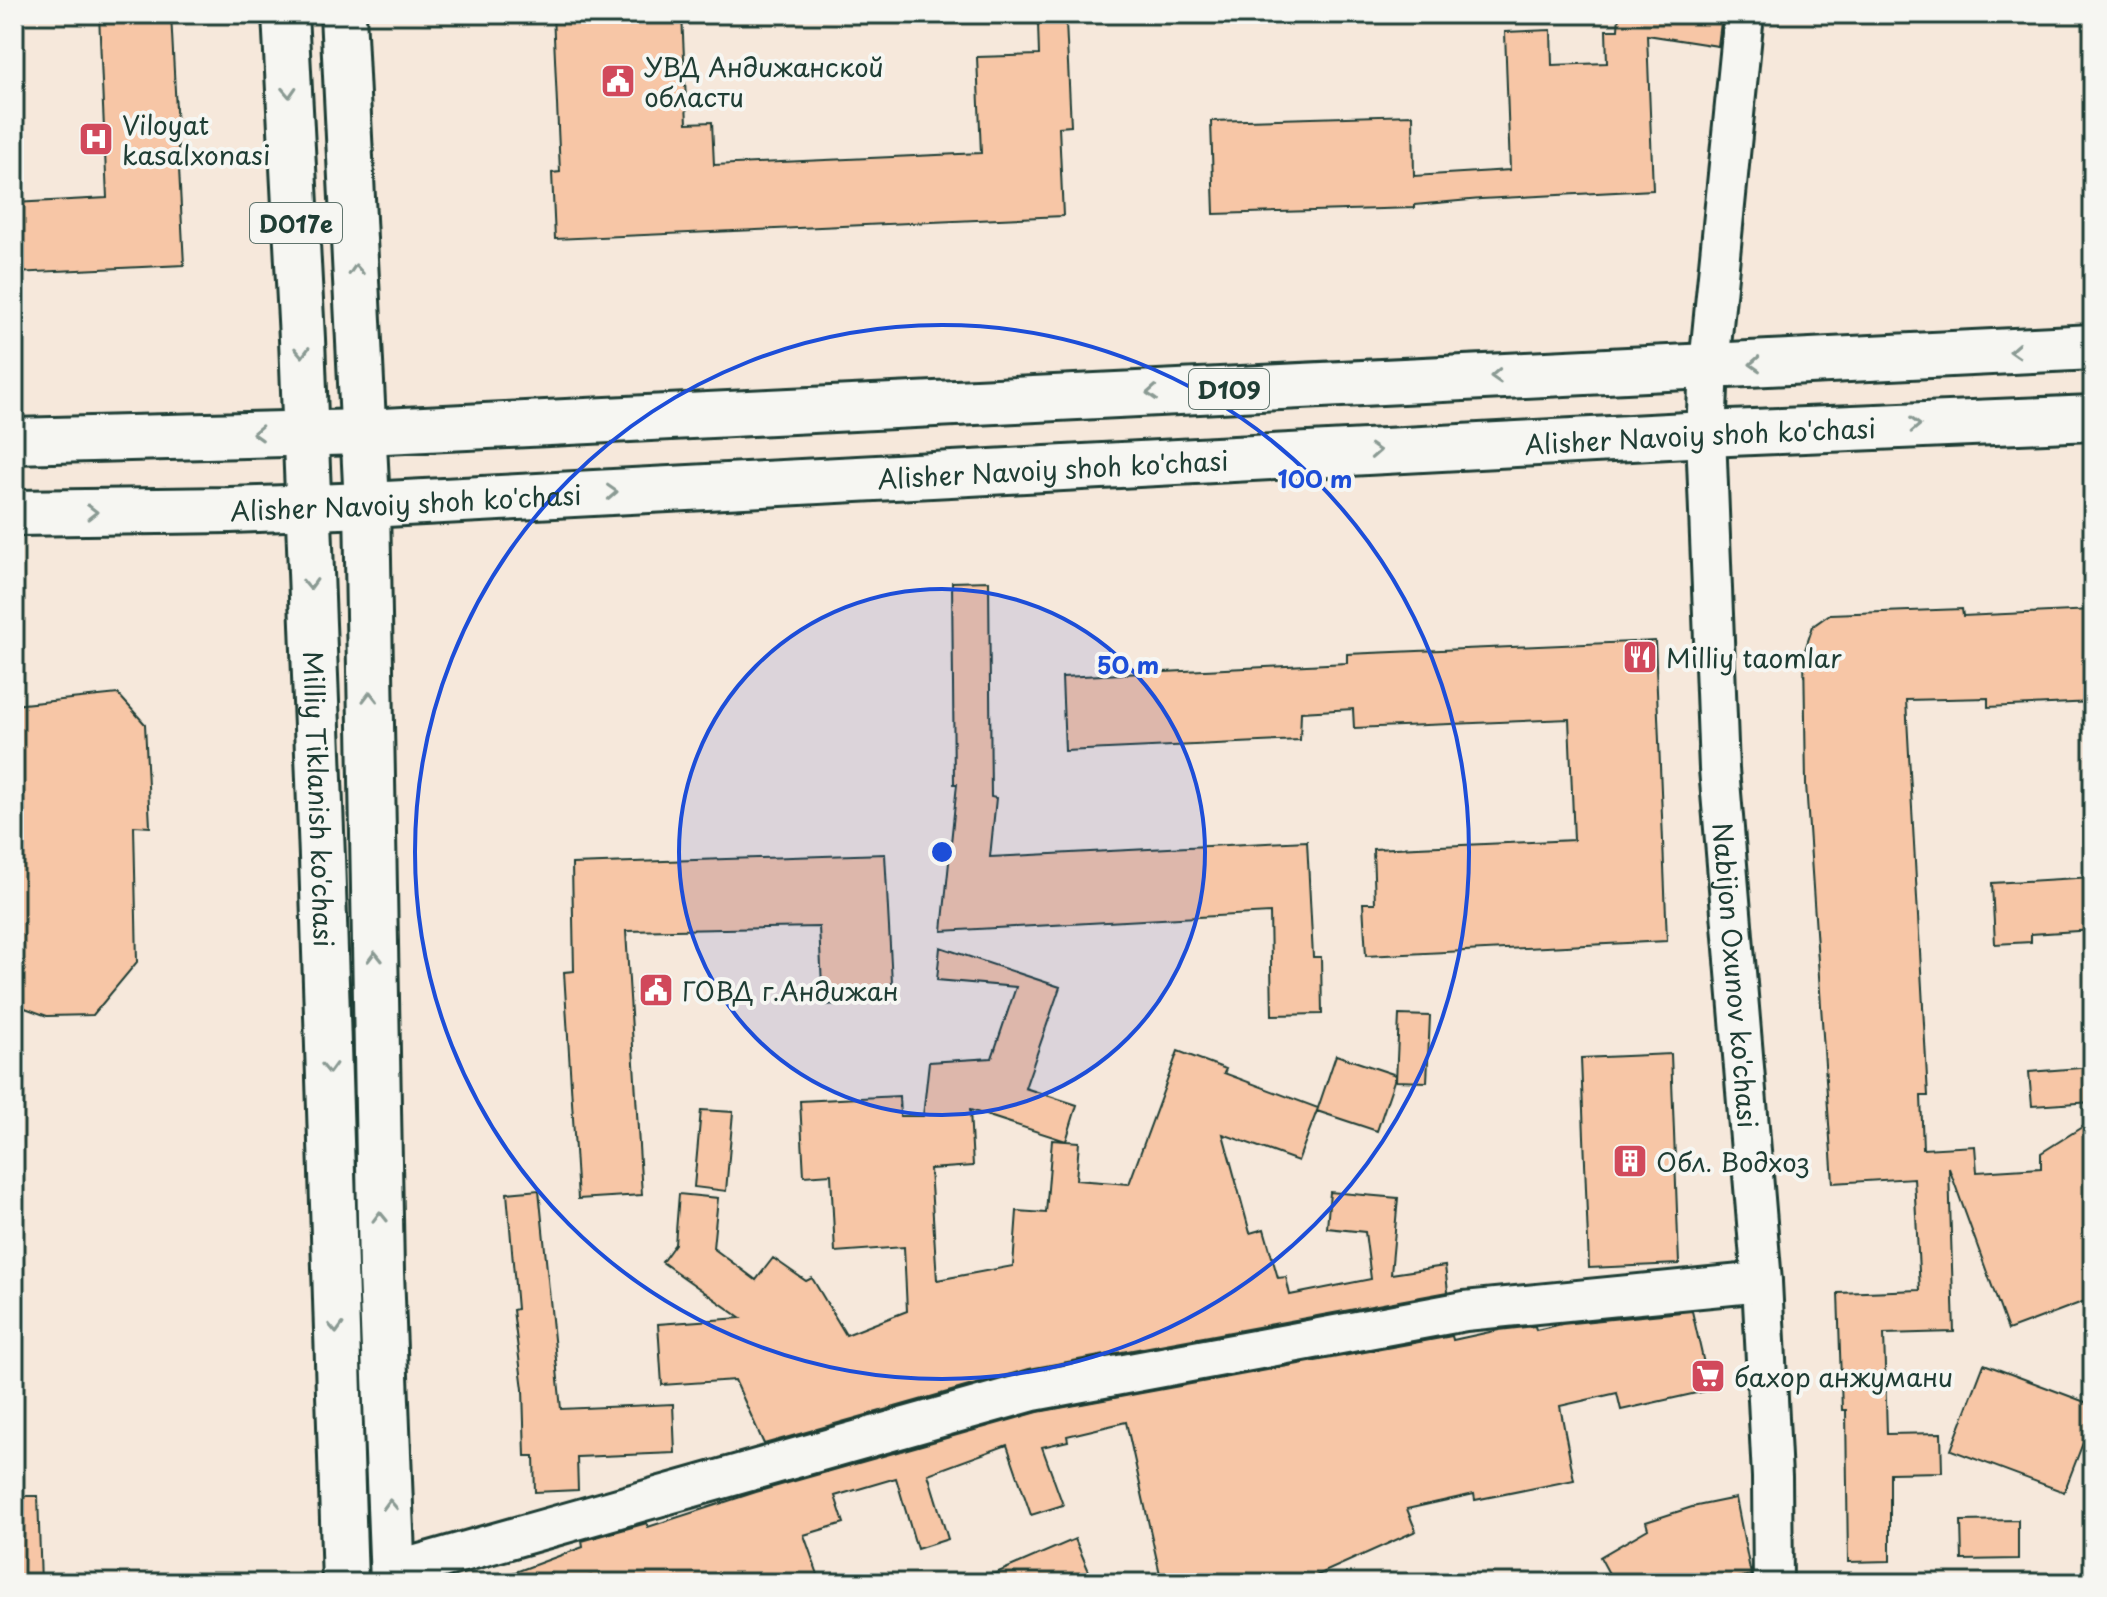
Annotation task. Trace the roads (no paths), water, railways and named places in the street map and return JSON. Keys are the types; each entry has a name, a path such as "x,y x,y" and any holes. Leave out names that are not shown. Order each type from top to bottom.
{"main road":[{"name":"Milliy Tiklanish ko'chasi","path":"285,14 322,857 345,1583"},
{"name":"Milliy Tiklanish ko'chasi","path":"343,14 367,505 381,1272 392,1577"},
{"name":"D109","path":"364,432 2093,347"},
{"name":"Alisher Navoiy shoh ko'chasi","path":"14,513 367,505 1706,434 2093,418"},
{"path":"14,441 364,432"},
{"path":"322,857 373,858"},
{"path":"327,1019 376,1015"},
{"path":"334,1275 381,1272"}],"street":[{"name":"Nabijon Oxunov ko'chasi","path":"1744,14 1709,366 1706,434 1719,769 1762,1282 1772,1477 1773,1583"},
{"path":"392,1577 1033,1391 1465,1311 1762,1282"}],"place":[{"name":"УВД Андижанской области","path":"618,81"},
{"name":"Viloyat kasalxonasi","path":"96,139"},
{"name":"Milliy taomlar","path":"1640,657"},
{"name":"ГОВД г.Андижан","path":"656,990"},
{"name":"Обл. Водхоз","path":"1630,1161"},
{"name":"бахор анжумани","path":"1708,1376"}]}
